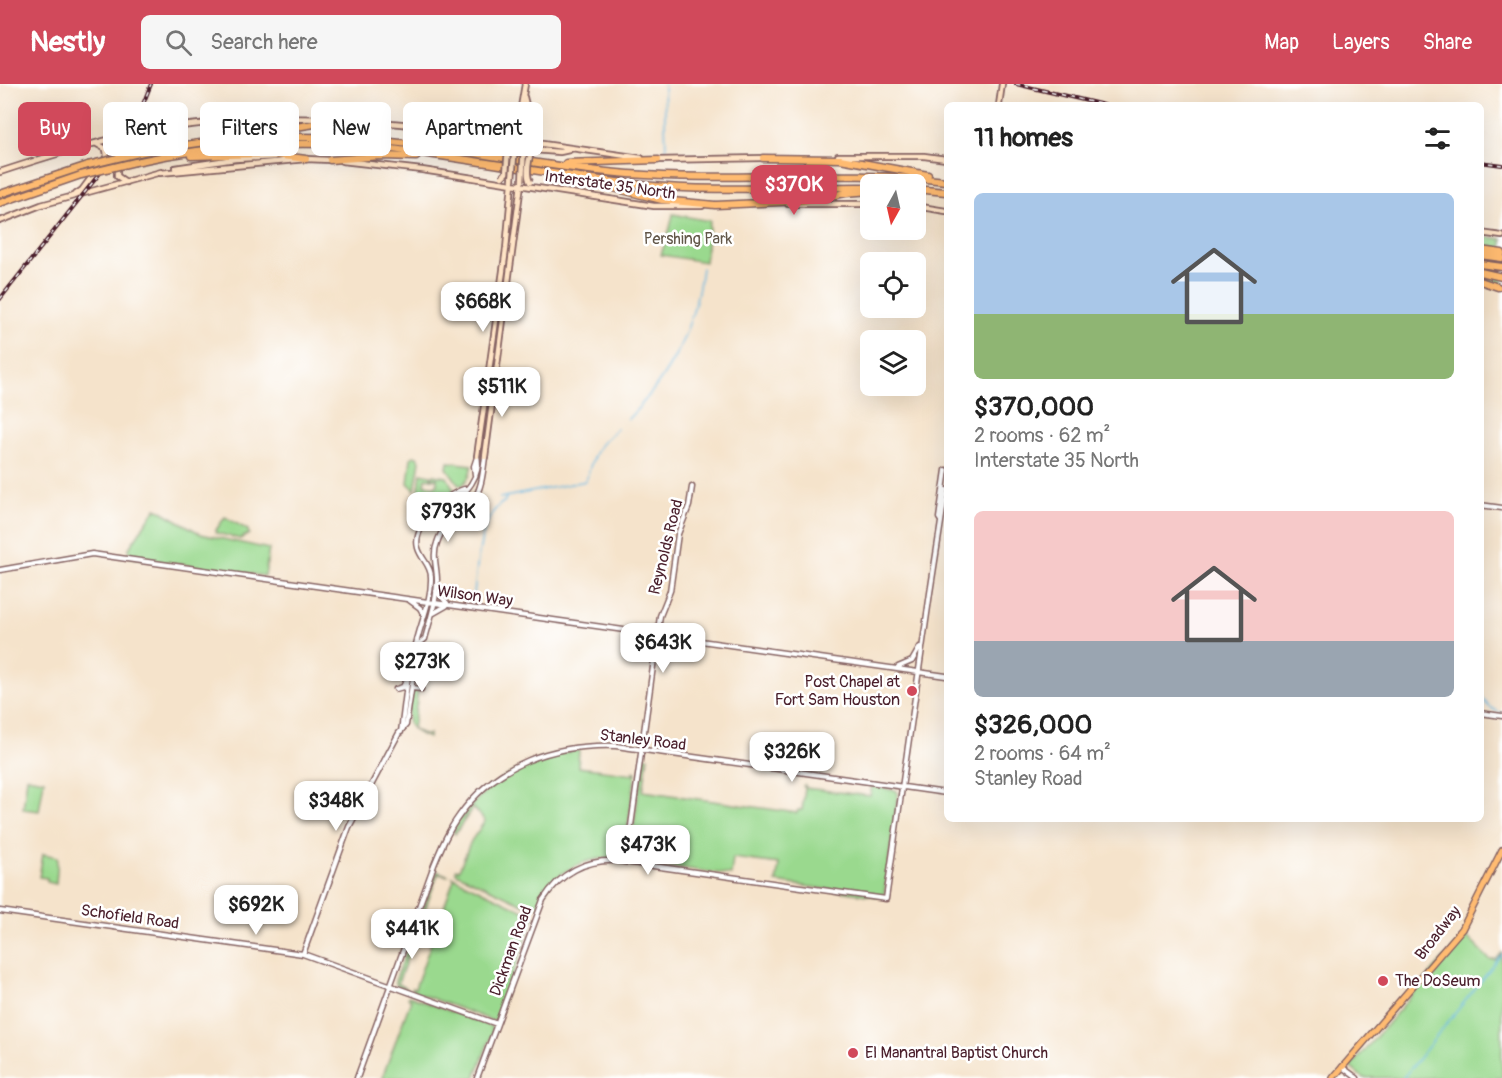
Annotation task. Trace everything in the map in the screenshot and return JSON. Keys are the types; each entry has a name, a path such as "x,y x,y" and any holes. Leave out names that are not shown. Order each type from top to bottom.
{"highway":[{"path":"188,142 311,125"},
{"path":"188,145 244,138 333,137 393,142 618,173 706,177 878,176 944,180"},
{"path":"0,203 81,175 145,160 226,148 300,145 392,149 645,185 707,189 860,189"},
{"path":"145,160 236,154 267,154 306,159"},
{"path":"0,194 88,165 125,156"},
{"path":"330,160 395,156 464,160"},
{"path":"763,158 840,159 944,180"},
{"path":"533,161 586,164 658,160"},
{"path":"531,170 662,200 716,205 802,201 860,191"},
{"path":"926,191 944,193"},
{"path":"1484,252 1502,252"},
{"path":"1484,253 1502,258"},
{"path":"1484,265 1502,267"},
{"path":"1484,273 1502,278"},
{"path":"1484,284 1500,288"}],"main road":[{"path":"522,102 525,84"},
{"path":"999,102 1002,84"},
{"path":"524,97 525,102"},
{"name":"Interstate 35 North","path":"188,126 258,119 311,119"},
{"name":"Interstate 35 North","path":"0,172 103,142"},
{"path":"71,197 82,190 107,156 106,149 96,144"},
{"name":"Interstate 35 North","path":"543,146 658,160 924,156 944,159"},
{"path":"547,189 530,182 528,178 530,154 533,150 560,152 574,149"},
{"path":"126,156 117,169 117,176 128,182"},
{"path":"488,180 502,177 506,173 507,156"},
{"path":"477,456 507,249 514,156"},
{"path":"485,457 509,286 523,156"},
{"path":"0,221 41,205 184,166 235,159 306,159"},
{"name":"Interstate 35 North","path":"306,159 521,183 654,206 860,204"},
{"path":"926,208 944,211"},
{"path":"1484,234 1502,236"},
{"name":"Broadway","path":"1333,1078 1462,929 1502,850"}],"street":[{"path":"405,697 396,689 405,685 430,589 430,569 418,550 417,539 422,526 434,514 465,494 479,463 477,456"},
{"path":"303,954 349,827 407,719 417,651 420,643 425,639 434,603 437,540 447,523 474,501 481,485 485,457"},
{"path":"902,787 944,484"},
{"name":"Reynolds Road","path":"626,862 660,616 670,591 678,534 690,506 692,487"},
{"path":"940,521 944,504"},
{"path":"1484,506 1502,508"},
{"name":"Wilson Way","path":"0,570 92,554 944,676"},
{"path":"414,600 422,598 430,589"},
{"path":"436,591 441,599 450,605"},
{"path":"406,599 420,608 424,615"},
{"path":"431,615 441,607 450,605"},
{"path":"893,668 907,664 915,657 924,634"},
{"path":"400,732 409,668"},
{"path":"411,687 421,689"},
{"path":"1484,714 1502,716"},
{"name":"Stanley Road","path":"357,1078 443,845 458,817 476,795 512,768 544,754 566,748 594,746 641,750 944,793"},
{"name":"Dickman Road","path":"477,1078 539,908 547,893 558,881 578,867 602,861 626,862 886,899 902,787"},
{"name":"Schofield Road","path":"0,911 303,954 496,1024"},
{"path":"1342,1067 1358,1078"}],"green space":[{"name":"Pershing Park","path":"673,214 710,221 705,262 661,255"},
{"path":"1484,236 1502,239 1502,286 1484,283"},
{"path":"413,456 420,461 415,490 408,483"},
{"path":"448,462 472,465 469,477 463,485 459,485 447,468"},
{"path":"421,473 431,475 431,479 426,478 425,484 433,487 437,485 437,478 432,479 433,475 447,477 454,490 450,494 442,492 438,502 431,505 429,503 432,501 427,495 423,497 419,489"},
{"path":"156,508 201,534 269,549 265,576 130,557 129,548"},
{"path":"225,517 248,530 249,534 240,539 216,533"},
{"path":"412,690 418,692 413,729 426,736 429,734 429,738 413,730 408,720"},
{"path":"579,750 578,767 634,774 634,771 636,772 623,858 603,858 573,867 550,885 533,909 456,873 471,841 485,821 473,808 455,834 453,831 477,800 491,787 523,767 541,759"},
{"path":"644,756 648,757 643,791 797,813 798,810 802,810 805,788 803,786 805,785 806,788 870,796 872,786 897,791 884,895 881,897 776,882 779,864 733,858 731,875 632,861 629,857"},
{"path":"27,777 44,780 39,811 23,809"},
{"path":"43,854 58,857 56,884 47,882 47,878 39,877"},
{"path":"437,871 449,876 438,874 398,983 407,989 397,986 395,981"},
{"path":"453,877 534,916 496,1020 493,1021 412,991 412,988 415,988"},
{"path":"1466,936 1490,960 1496,960 1502,953 1502,1078 1363,1078 1350,1067 1443,959"},
{"path":"409,996 492,1027 492,1033 475,1078 382,1078 411,1000"}],"waterway":[{"path":"664,84 666,154"},
{"path":"628,419 657,385 678,350 693,311 702,268"},
{"path":"500,498 586,481 596,452 617,429"},
{"path":"473,603 484,532 489,519 506,497"},
{"path":"1484,700 1487,705 1502,713"},
{"path":"1403,1078 1502,955"}],"railway":[{"path":"0,299 120,148 136,122 151,84"},
{"path":"1016,84 1091,102"},
{"path":"1484,163 1502,165"}],"place":[{"name":"Post Chapel at Fort Sam Houston","path":"912,691"},
{"name":"The DoSeum","path":"1383,981"},
{"name":"El Manantral Baptist Church","path":"853,1053"}]}
